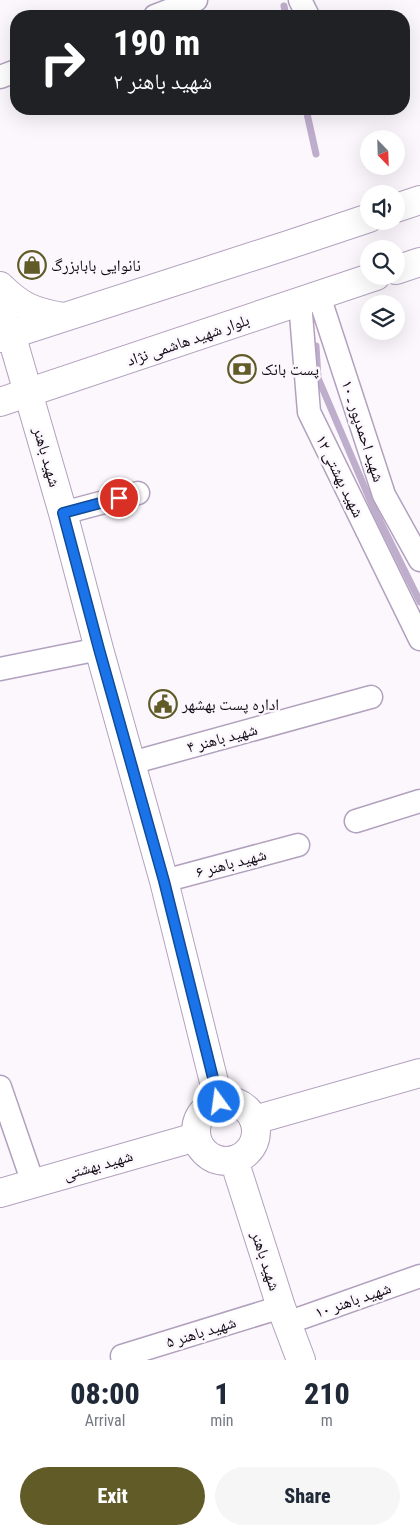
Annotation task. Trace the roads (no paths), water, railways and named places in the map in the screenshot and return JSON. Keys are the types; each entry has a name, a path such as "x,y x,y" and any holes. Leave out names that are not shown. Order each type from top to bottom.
{"main road":[{"path":"405,205 420,200"},
{"path":"6,336 360,221"},
{"path":"405,267 420,262"},
{"name":"بلوار شهید هاشمی نژاد","path":"0,402 360,281"},
{"path":"0,286 14,300 28,308 43,314 63,317"},
{"name":"شهید باهنر","path":"6,336 29,393 63,513 164,881 219,1102"},
{"path":"254,1120 420,1073"},
{"path":"226,1101 240,1104 246,1108 254,1120 255,1140 251,1149 244,1156 234,1160 218,1160 210,1157 199,1145 196,1137 196,1128 204,1111 211,1105 219,1102 226,1101"},
{"name":"شهید بهشتی","path":"0,1193 196,1137"},
{"name":"شهید باهنر","path":"234,1160 284,1315 301,1360"}],"street":[{"path":"170,10 196,0"},
{"name":"شهید احمدپور ـ ۱۰","path":"309,299 384,495 420,560"},
{"name":"شهید بهشتی ۱۲","path":"309,299 308,412 420,639"},
{"path":"0,300 6,336"},
{"path":"63,513 138,493"},
{"path":"0,669 99,649"},
{"name":"شهید باهنر ۴","path":"131,763 371,697"},
{"path":"356,822 420,801"},
{"name":"شهید باهنر ۶","path":"164,881 298,845"},
{"path":"0,1087 33,1183"},
{"name":"شهید باهنر ۱۰","path":"284,1315 420,1276"},
{"name":"شهید باهنر ۵","path":"122,1356 284,1315"}],"waterway":[{"path":"284,6 285,10"},
{"path":"307,115 316,154"},
{"path":"316,346 318,378 373,507 420,602"}],"place":[{"name":"نانوایی بابابزرگ","path":"32,265"},
{"name":"پست بانک","path":"242,369"},
{"name":"اداره پست بهشهر","path":"163,704"}]}
